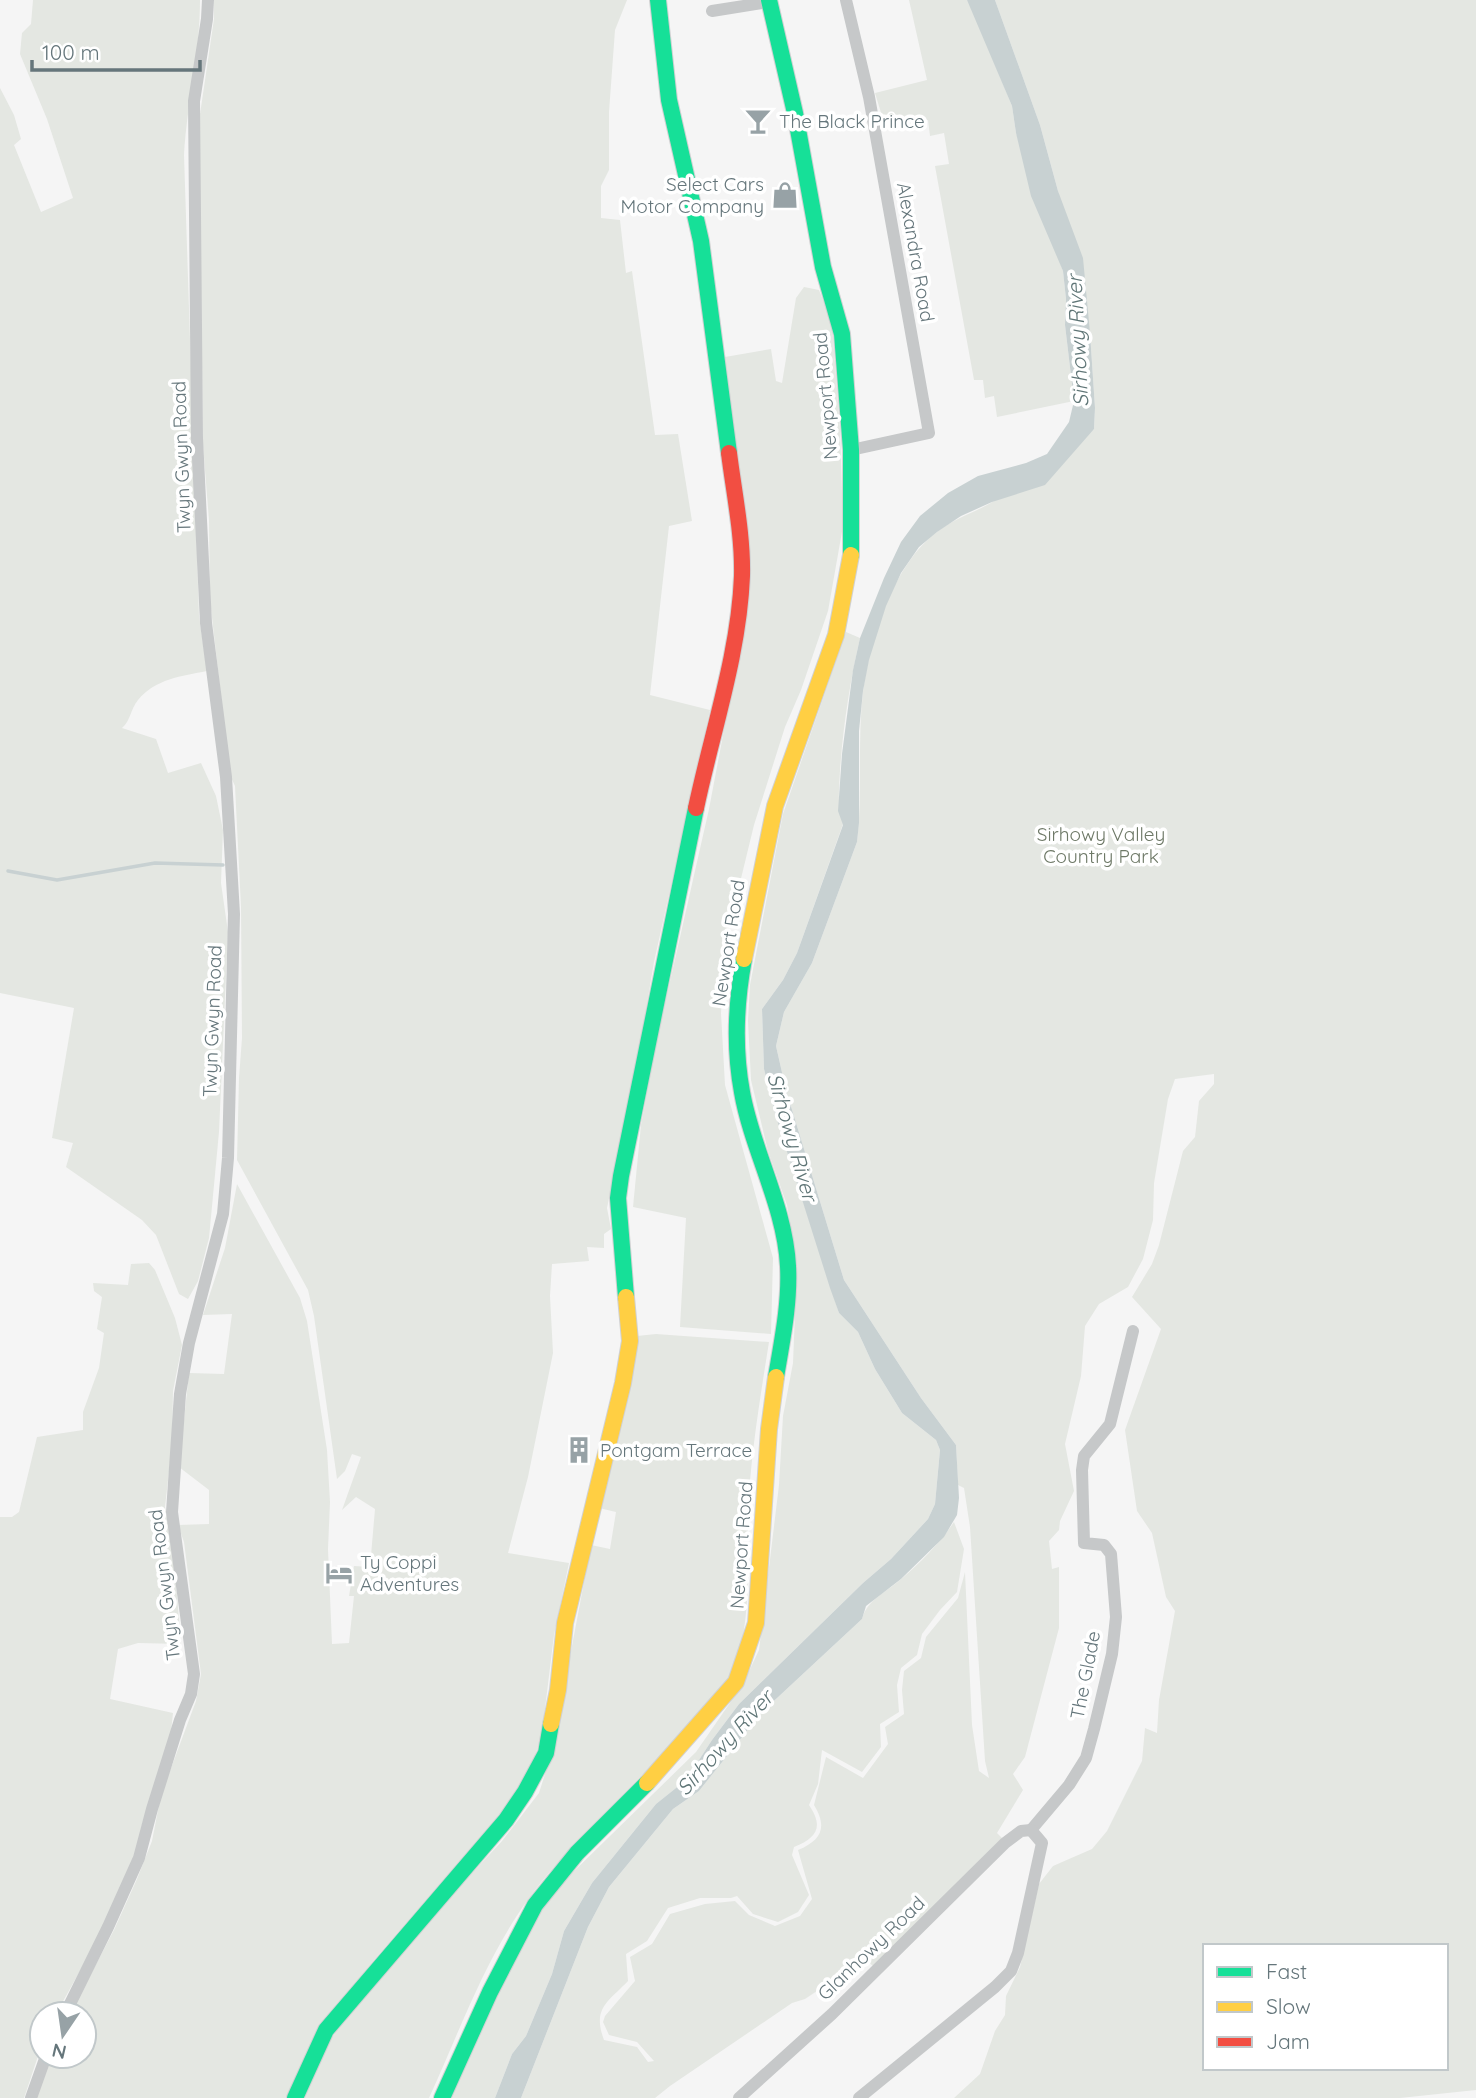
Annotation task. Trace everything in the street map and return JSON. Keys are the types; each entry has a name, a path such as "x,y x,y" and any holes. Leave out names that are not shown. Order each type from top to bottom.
{"main road":[{"path":"295,2098 326,2030 506,1820 546,1753 558,1690 565,1623 623,1383 630,1341 618,1198 621,1176 716,711 739,621 743,583 742,551 701,241 669,100 658,0"},
{"name":"Newport Road","path":"442,2098 490,1992 535,1905 577,1853 659,1772 736,1682 756,1623 769,1429 787,1307 788,1275 777,1210 742,1093 737,1049 738,1012 743,963 775,806 836,635 852,551 852,450 842,334 823,267 795,113 769,1"}],"street":[{"name":"Twyn Gwyn Road","path":"72,2000 139,1858 165,1766 191,1694 194,1674 172,1512 180,1394 189,1343 223,1214 228,1158 234,914 226,777 206,623 197,438 194,114 208,0"},
{"name":"Alexandra Road","path":"846,0 869,97 929,433 852,450"},
{"path":"712,11 769,1"},
{"name":"The Glade","path":"1031,1830 1069,1785 1086,1758 1112,1654 1116,1617 1111,1554 1104,1545 1084,1543 1082,1471 1084,1456 1110,1424 1133,1331"},
{"path":"859,2098 995,1987 1010,1971 1017,1953 1041,1843 1031,1830"},
{"name":"Glanhowy Road","path":"739,2098 832,2014 1005,1843 1021,1831 1031,1830"},
{"path":"31,2098 41,2070"}],"green space":[{"path":"33,0 200,0 198,40 184,155 199,616 207,671 152,687 138,700 122,728 156,739 168,773 201,763 216,796 223,830 221,883 228,932 219,1132 209,1238 198,1281 188,1299 179,1294 156,1235 142,1220 66,1167 73,1143 52,1138 74,1008 0,993 0,88 14,115 21,139 14,145 41,212 73,198 47,119 20,54 22,33 31,24"},
{"path":"214,0 627,0 615,30 609,112 609,170 601,186 601,218 620,220 626,273 632,271 655,435 678,434 692,521 669,526 650,695 710,710 654,962 638,1057 607,1208 611,1229 604,1234 604,1248 587,1247 589,1261 552,1264 550,1296 553,1353 528,1477 508,1553 569,1563 554,1635 542,1733 534,1760 519,1792 374,1960 322,2025 287,2098 36,2098 45,2070 98,2070 98,2000 77,2000 137,1879 152,1841 161,1795 196,1701 201,1674 184,1542 178,1525 209,1524 209,1490 179,1467 189,1373 224,1374 232,1314 203,1315 225,1248 237,1184 300,1298 307,1321 327,1450 332,1644 349,1643 354,1596 349,1596 354,1566 370,1567 375,1509 356,1497 342,1510 361,1457 352,1454 345,1471 337,1479 308,1290 237,1160 242,1038 241,907 235,786 230,775 210,600 209,520 203,445 199,121 214,19"},
{"path":"909,0 967,0 972,8 1012,106 1016,133 1063,271 1065,325 1074,401 997,417 994,396 985,398 983,380 974,380 935,166 949,164 944,133 930,136 928,120 886,129 875,93 927,80"},
{"name":"Sirhowy Valley Country Park","path":"995,0 1476,0 1476,2090 1400,2098 954,2098 980,2074 995,2031 1005,2015 1006,1996 1020,1967 1039,1884 1053,1866 1092,1849 1107,1831 1142,1761 1145,1728 1157,1733 1159,1700 1175,1611 1166,1597 1152,1533 1137,1511 1125,1430 1161,1329 1132,1297 1152,1264 1159,1245 1183,1151 1195,1137 1199,1101 1214,1084 1214,1074 1175,1079 1168,1099 1154,1183 1153,1220 1143,1259 1128,1287 1099,1304 1085,1326 1081,1376 1065,1444 1074,1491 1060,1521 1059,1530 1049,1541 1052,1569 1059,1567 1059,1628 1025,1757 1013,1774 1023,1790 997,1833 1002,1838 873,1966 865,1959 805,1999 792,2003 655,2098 521,2098 588,1927 609,1887 673,1809 699,1791 762,1712 862,1619 873,1601 922,1560 954,1522 964,1549 957,1592 922,1634 917,1655 901,1668 897,1685 899,1712 880,1724 881,1747 862,1772 822,1750 818,1784 809,1805 816,1820 816,1831 808,1840 794,1847 792,1855 809,1895 798,1912 778,1922 753,1914 737,1896 700,1898 668,1908 647,1941 626,1954 628,1981 608,2000 601,2013 604,2040 637,2047 648,2062 654,2061 637,2042 609,2035 603,2022 605,2016 635,1981 630,1957 652,1944 670,1914 705,1904 735,1901 749,1915 775,1926 800,1916 812,1899 798,1850 812,1842 820,1832 821,1820 814,1805 826,1757 863,1778 888,1744 885,1727 904,1714 904,1671 921,1658 926,1637 958,1598 965,1572 972,1725 979,1771 989,1778 985,1761 970,1527 964,1488 958,1485 956,1445 921,1398 844,1280 786,1090 776,1046 784,1012 812,963 857,842 860,730 866,671 878,626 896,582 922,545 938,531 1007,493 1094,429 1090,333 1040,125"},
{"path":"804,287 819,290 832,323 840,429 843,526 828,611 801,690 785,727 754,825 727,936 721,1013 725,1085 773,1258 771,1334 680,1327 686,1218 633,1207 641,1125 657,1039 709,809 750,593 747,531 725,357 771,349 776,381 782,383 796,298"},
{"path":"846,632 860,638 847,704 841,754 839,798 843,824 797,953 783,980 762,1009 764,1069 776,1117 839,1313 858,1332 875,1369 902,1413 936,1440 940,1450 935,1504 928,1519 891,1559 739,1704 686,1780 656,1804 592,1883 564,1931 552,1974 526,2036 512,2054 495,2098 450,2098 477,2034 543,1906 567,1878 696,1752 743,1684 759,1650 779,1485 783,1416 793,1363 797,1266 787,1205 768,1151 751,1080 748,1021 750,985 783,814"},
{"path":"149,1263 155,1270 175,1318 182,1345 173,1391 172,1444 165,1507 174,1559 181,1644 138,1643 118,1649 110,1699 173,1713 171,1732 141,1828 138,1847 98,1938 64,2000 28,2000 28,2070 33,2070 24,2098 0,2098 0,1517 12,1517 19,1512 37,1437 83,1430 83,1412 99,1368 104,1333 97,1329 102,1297 94,1291 93,1283 128,1285 131,1264"},
{"path":"656,1334 769,1342 751,1472 744,1632 734,1667 710,1702 571,1848 533,1893 514,1920 482,1978 429,2098 301,2098 327,2045 352,2008 407,1943 502,1841 539,1793 552,1752 591,1545 610,1549 616,1512 599,1508 637,1336"}],"water":[{"name":"Sirhowy River","path":"967,0 995,0 1040,125 1058,191 1083,258 1095,408 1094,429 1045,485 992,502 961,516 919,547 901,573 886,606 869,660 863,691 859,731 857,842 812,963 784,1012 776,1046 786,1090 844,1280 921,1398 956,1445 959,1498 957,1515 944,1537 901,1579 866,1606 862,1619 762,1712 699,1791 673,1809 609,1887 588,1927 521,2098 495,2098 512,2054 526,2036 552,1974 564,1931 592,1883 656,1804 686,1780 739,1704 891,1559 928,1519 935,1504 940,1450 936,1440 902,1413 875,1369 858,1332 839,1313 830,1288 776,1117 764,1069 762,1009 783,980 797,953 843,825 838,811 853,670 860,638 901,542 920,516 948,493 978,476 1026,463 1047,454 1069,422 1074,401 1065,325 1063,271 1031,196 1012,106"}],"waterway":[{"path":"8,871 57,880 155,863 223,865"}],"traffic: fast":[{"path":"658,0 669,100 701,241 729,453"},
{"path":"769,0 795,113 823,267 842,334 851,450 851,555"},
{"path":"626,1297 618,1198 621,1176 696,808"},
{"path":"744,959 737,1026 739,1076 753,1135 781,1222 788,1266 787,1308 776,1377"},
{"path":"295,2098 326,2030 506,1820 546,1753 551,1724"},
{"path":"442,2098 490,1992 535,1905 577,1853 647,1783"}],"traffic: slow":[{"path":"744,959 775,806 836,635 851,555"},
{"path":"551,1724 558,1690 565,1623 623,1383 630,1341 626,1297"},
{"path":"647,1783 736,1682 756,1623 769,1429 776,1377"}],"traffic: jam":[{"path":"696,808 730,664 740,605 741,545 729,453"}],"place":[{"name":"The Black Prince","path":"758,121"},
{"name":"Select Cars Motor Company","path":"785,195"},
{"name":"Pontgam Terrace","path":"579,1450"},
{"name":"Ty Coppi Adventures","path":"339,1573"}]}
